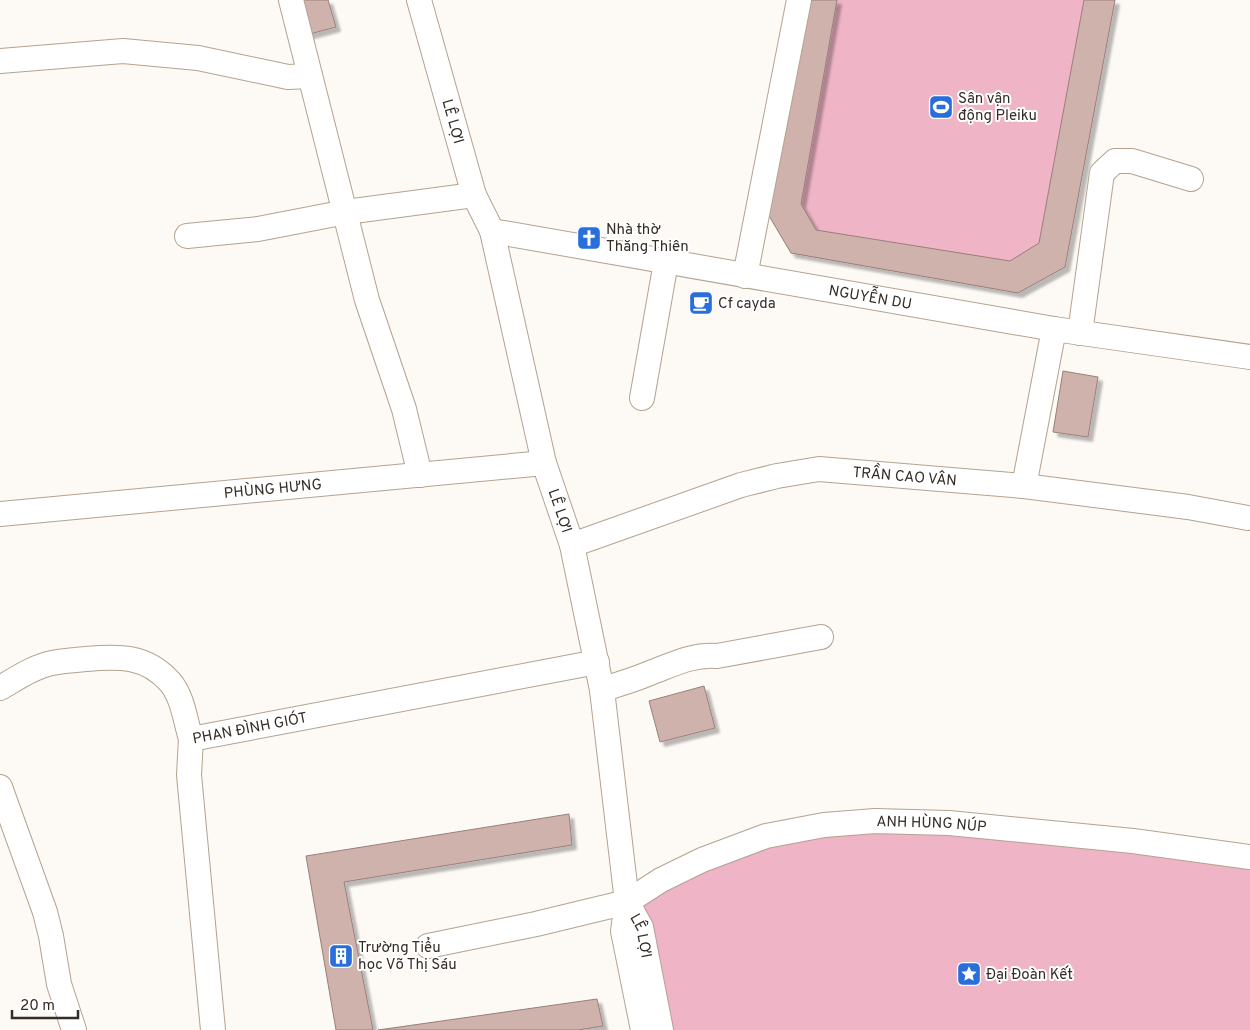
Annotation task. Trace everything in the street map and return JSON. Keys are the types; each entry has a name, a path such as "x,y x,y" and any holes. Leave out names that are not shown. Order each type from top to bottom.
{"street":[{"path":"291,0 367,300 404,410 420,475"},
{"name":"LÊ LỢI","path":"419,0 474,195 492,231 544,463 572,546 598,662 627,902 641,927 661,1030"},
{"path":"745,276 799,0"},
{"path":"0,61 123,51 198,58 288,77 310,76"},
{"path":"1080,333 1102,173 1115,161 1132,161 1191,178"},
{"path":"188,236 258,229 346,212 474,195"},
{"name":"NGUYỄN DU","path":"492,231 1054,329 1250,357"},
{"path":"642,398 666,262"},
{"path":"1024,486 1054,329"},
{"name":"PHÙNG HƯNG","path":"0,514 544,463"},
{"name":"TRẦN CAO VÂN","path":"572,546 741,485 777,476 819,469 1024,486 1188,507 1248,518"},
{"path":"602,690 649,674 676,662 700,656 717,656 821,637"},
{"path":"0,688 51,663 111,657 133,659 154,668 171,683 179,698 190,739"},
{"name":"PHAN ĐÌNH GIÓT","path":"213,1030 189,775 190,739 598,662"},
{"path":"0,787 45,912 59,984 74,1030"},
{"name":"ANH HÙNG NÚP","path":"428,946 536,924 627,902 662,880 702,860 766,836 824,825 875,822 949,823 1132,841 1250,857"},
{"path":"627,902 623,931 643,1030"}],"shaded area":[{"name":"Sân vận động Pleiku","path":"808,0 1115,0 1065,267 1018,293 791,253 768,214"},
{"name":"Đại Đoàn Kết","path":"875,821 1250,862 1250,1030 661,1030 627,902 702,860"}],"building":[{"path":"297,0 328,0 336,27 306,35"},
{"path":"808,0 837,0 801,204 816,230 1010,261 1039,243 1084,0 1115,0 1065,267 1018,293 791,253 768,214"},
{"path":"1063,371 1098,377 1088,437 1053,432"},
{"path":"704,686 715,728 660,742 649,701"},
{"name":"Trường Tiểu học Võ Thị Sáu","path":"569,814 572,845 344,882 373,1030 336,1030 306,856"},
{"name":"Trường Tiểu học Võ Thị Sáu","path":"597,999 603,1026 578,1030 378,1030"}],"place":[{"name":"Sân vận động Pleiku","path":"941,107"},
{"name":"Nhà thờ Thăng Thiên","path":"589,238"},
{"name":"Cf cayda","path":"701,303"},
{"name":"Trường Tiểu học Võ Thị Sáu","path":"341,956"},
{"name":"Đại Đoàn Kết","path":"969,974"}]}
